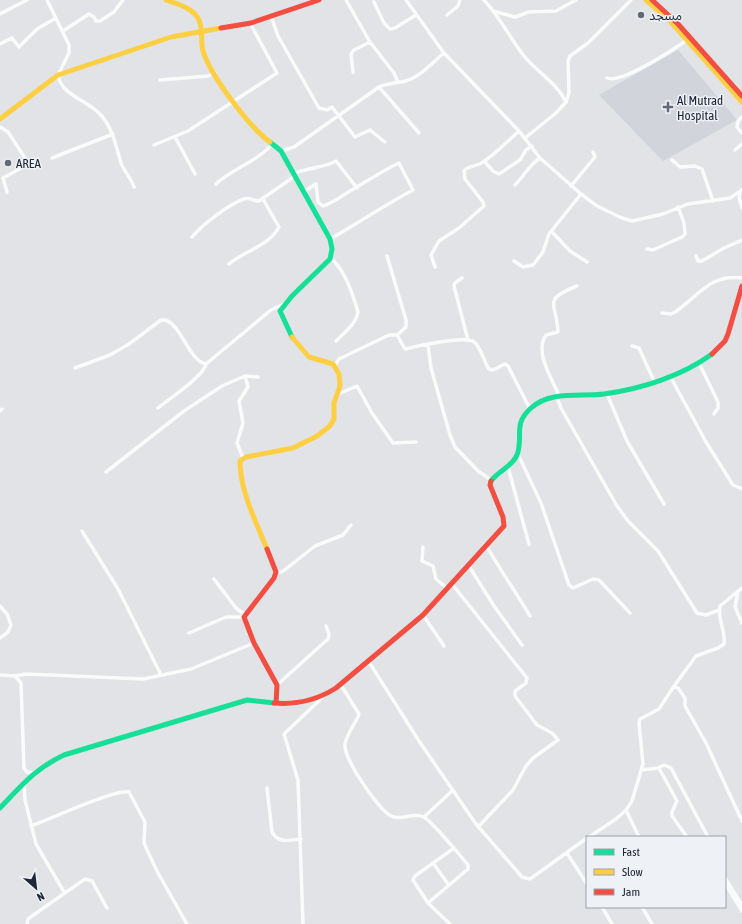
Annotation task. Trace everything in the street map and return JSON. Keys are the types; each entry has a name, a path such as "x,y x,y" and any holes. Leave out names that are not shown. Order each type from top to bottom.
{"street":[{"path":"0,14 27,0"},
{"path":"47,0 69,45 69,53 58,75 61,86 66,92 74,94 100,114 113,134 121,162 134,187"},
{"path":"63,31 89,14 94,17 96,21 100,21 114,12 124,0"},
{"path":"166,0 190,10 198,17 204,55 234,102 254,129 281,151 330,239 332,253 330,259 284,304 280,311 282,320 303,351 309,356 330,361 335,365 340,382 338,394 334,403 334,418 330,428 326,431 290,449 243,458 240,461 240,474 276,572 272,582 253,602 244,616"},
{"path":"0,119 58,75 171,37 250,23 304,2 319,0"},
{"path":"346,0 370,42 394,73 398,82"},
{"path":"406,0 444,53 519,131 540,158 571,186 597,206 628,220 658,215 678,207 730,198 741,191"},
{"path":"447,15 458,6 460,0"},
{"path":"484,0 524,56 559,90 566,102"},
{"path":"492,10 515,17 529,12 556,11 576,0"},
{"path":"525,138 556,113 566,102 569,93 568,61 570,56 588,43 631,0"},
{"path":"646,0 663,14 742,96"},
{"path":"652,0 678,24 719,72 742,102"},
{"path":"374,2 384,23 390,29 395,28 416,15"},
{"path":"271,16 278,36 315,104 319,108 327,110 332,107 355,137 370,130 385,142"},
{"path":"0,44 12,38 19,47 37,29 56,18"},
{"path":"154,145 188,131 277,73 250,23"},
{"path":"607,78 611,79 623,76 674,49 687,40"},
{"path":"353,72 350,54 354,50 370,42"},
{"path":"281,151 294,147 379,87 406,81 416,76 444,53"},
{"path":"160,80 202,77 215,73"},
{"path":"379,87 419,133"},
{"path":"742,117 738,121 737,127 742,133"},
{"path":"0,127 8,132 27,161 23,167 3,178 7,192"},
{"path":"435,267 431,255 436,244 459,228 484,206 483,202 463,173 468,167 477,166 484,162 519,131"},
{"path":"52,158 113,134"},
{"path":"175,137 195,174"},
{"path":"216,184 229,173 268,149 273,143"},
{"path":"735,150 742,144"},
{"path":"484,162 493,171 499,174 520,160 532,146"},
{"path":"571,186 594,157 593,152"},
{"path":"515,185 522,178 526,170 540,158"},
{"path":"672,160 680,167 695,166 702,169 713,201"},
{"path":"192,237 208,221 238,201 246,198 255,201 263,199 305,168 321,165 328,166 336,161 357,188"},
{"path":"304,192 316,184 318,202 322,206 331,204 399,164 413,190 383,206 375,213 330,239"},
{"path":"741,191 739,196 742,208"},
{"path":"514,261 523,267 533,265 542,255 551,231 581,194"},
{"path":"730,198 740,203"},
{"path":"229,264 242,254 260,246 278,229 278,225 263,199"},
{"path":"647,249 653,250 682,237 685,234 684,223 678,207"},
{"path":"551,231 570,251 587,262"},
{"path":"696,256 698,261 702,261 724,248 742,240"},
{"path":"335,365 336,361 389,335 397,335 406,327 406,320 388,256"},
{"path":"330,259 333,260 338,266 347,282 358,312 358,316 348,330 336,340"},
{"path":"462,278 455,283 454,286 468,340"},
{"path":"662,314 671,314 675,312 713,281 742,278"},
{"path":"576,286 562,292 554,300 553,307 558,332 546,335 543,341 543,355 558,395 561,408 621,513 658,551 698,612 706,615 719,610"},
{"path":"491,480 508,467 514,460 517,452 520,422 530,409 558,395 606,394 654,381 670,376 699,363 716,352 729,335 742,286"},
{"path":"158,408 202,373 206,364 271,310 284,304"},
{"path":"75,368 110,355 129,344 161,320 165,320 174,326 198,359 206,364"},
{"path":"397,335 404,349 456,340 468,340 476,344 489,369 493,370 505,364 508,366 530,409"},
{"path":"428,345 431,368 450,435 455,447 478,471 491,480"},
{"path":"632,346 639,348 654,381"},
{"path":"699,363 718,402 718,408 714,414"},
{"path":"243,458 237,443 242,423 239,401 248,387 246,376"},
{"path":"106,472 126,458 152,435 184,411 222,386 246,376 258,377"},
{"path":"670,376 706,442 733,485 742,489"},
{"path":"338,394 357,386 372,413 394,443 416,442"},
{"path":"606,394 628,441 664,504"},
{"path":"517,452 541,504 569,585 573,588 595,579 600,580 630,614"},
{"path":"508,467 529,544"},
{"path":"303,924 298,780 284,734 325,695 341,685 423,615 504,526 504,522 491,491 491,480"},
{"path":"276,572 282,572 315,546 343,535 351,525"},
{"path":"82,531 118,589 161,675"},
{"path":"486,545 503,575 518,595 530,616"},
{"path":"423,547 422,561 433,566 436,579 448,589"},
{"path":"469,566 494,606 522,645"},
{"path":"214,579 244,616 254,643 277,685 276,702"},
{"path":"452,584 527,678 526,683 515,691 515,696 538,725 552,733 558,740 533,758 526,766 513,790 479,826"},
{"path":"591,836 616,819 626,810 632,801 643,764 639,721 642,717 659,709 696,656 718,648 724,644 719,610 722,603 742,588"},
{"path":"738,591 735,607 742,623"},
{"path":"0,606 7,614 11,625 8,632 0,638"},
{"path":"423,615 444,646"},
{"path":"189,632 226,618 244,616"},
{"path":"277,685 328,639 329,634 326,626"},
{"path":"0,675 15,676 26,674 130,679 191,669 254,643"},
{"path":"369,662 453,790 514,870 526,879 530,879 586,839"},
{"path":"15,676 22,686 24,768 28,772 33,773"},
{"path":"341,685 359,714 348,732 345,750 371,795 390,815 396,818 412,815 424,818 454,848 469,867 428,903"},
{"path":"674,686 678,688 685,698 685,706 706,743 742,820"},
{"path":"0,808 33,773 47,763 64,755 246,700 288,704 307,701 325,695"},
{"path":"641,770 658,768 664,765 671,768 707,836"},
{"path":"658,768 677,801 672,812 672,816 686,836"},
{"path":"24,783 25,800 36,844 64,892"},
{"path":"267,788 272,832 274,837 283,840 301,839"},
{"path":"424,818 453,790"},
{"path":"31,826 84,805 122,792 129,792 145,822 144,843 147,850 158,873 187,924"},
{"path":"626,810 639,836"},
{"path":"738,814 742,811"},
{"path":"450,924 428,903 413,880 415,876 454,848"},
{"path":"567,853 586,882"},
{"path":"433,863 448,884"},
{"path":"27,924 28,919 64,892 88,879 92,881 107,908"},
{"path":"726,880 742,905"},
{"path":"726,885 742,911"},
{"path":"603,908 612,924"},
{"path":"643,908 652,924"}],"shaded area":[{"name":"Al Mutrad Hospital","path":"678,50 737,120 663,161 599,95"}],"traffic: fast":[{"path":"270,142 281,151 330,239 332,249 330,259 292,296 280,311 292,337"},
{"path":"491,481 515,459 519,448 520,425 522,420 525,414 539,402 557,396 604,394 647,385 688,369 712,354"},
{"path":"0,808 37,772 64,755 247,700 274,703"}],"traffic: slow":[{"path":"166,0 192,11 198,18 201,26 203,51 222,87 252,125 270,142"},
{"path":"646,0 670,21 742,102"},
{"path":"0,119 58,75 171,37 221,28"},
{"path":"267,549 246,495 240,461 246,457 293,448 317,436 330,426 334,419 334,403 340,386 339,374 333,364 309,357 292,337"}],"traffic: jam":[{"path":"221,28 251,23 319,0"},
{"path":"652,0 678,24 742,96"},
{"path":"712,354 725,341 742,286"},
{"path":"274,703 306,701 321,696 336,688 423,615 504,526 503,517 490,485 491,481"},
{"path":"267,549 276,572 274,578 244,617 254,643 277,685 276,703"}],"place":[{"name":"مسجد","path":"641,15"},
{"name":"Al Mutrad Hospital","path":"668,107"},
{"name":"AREA","path":"8,163"}]}
